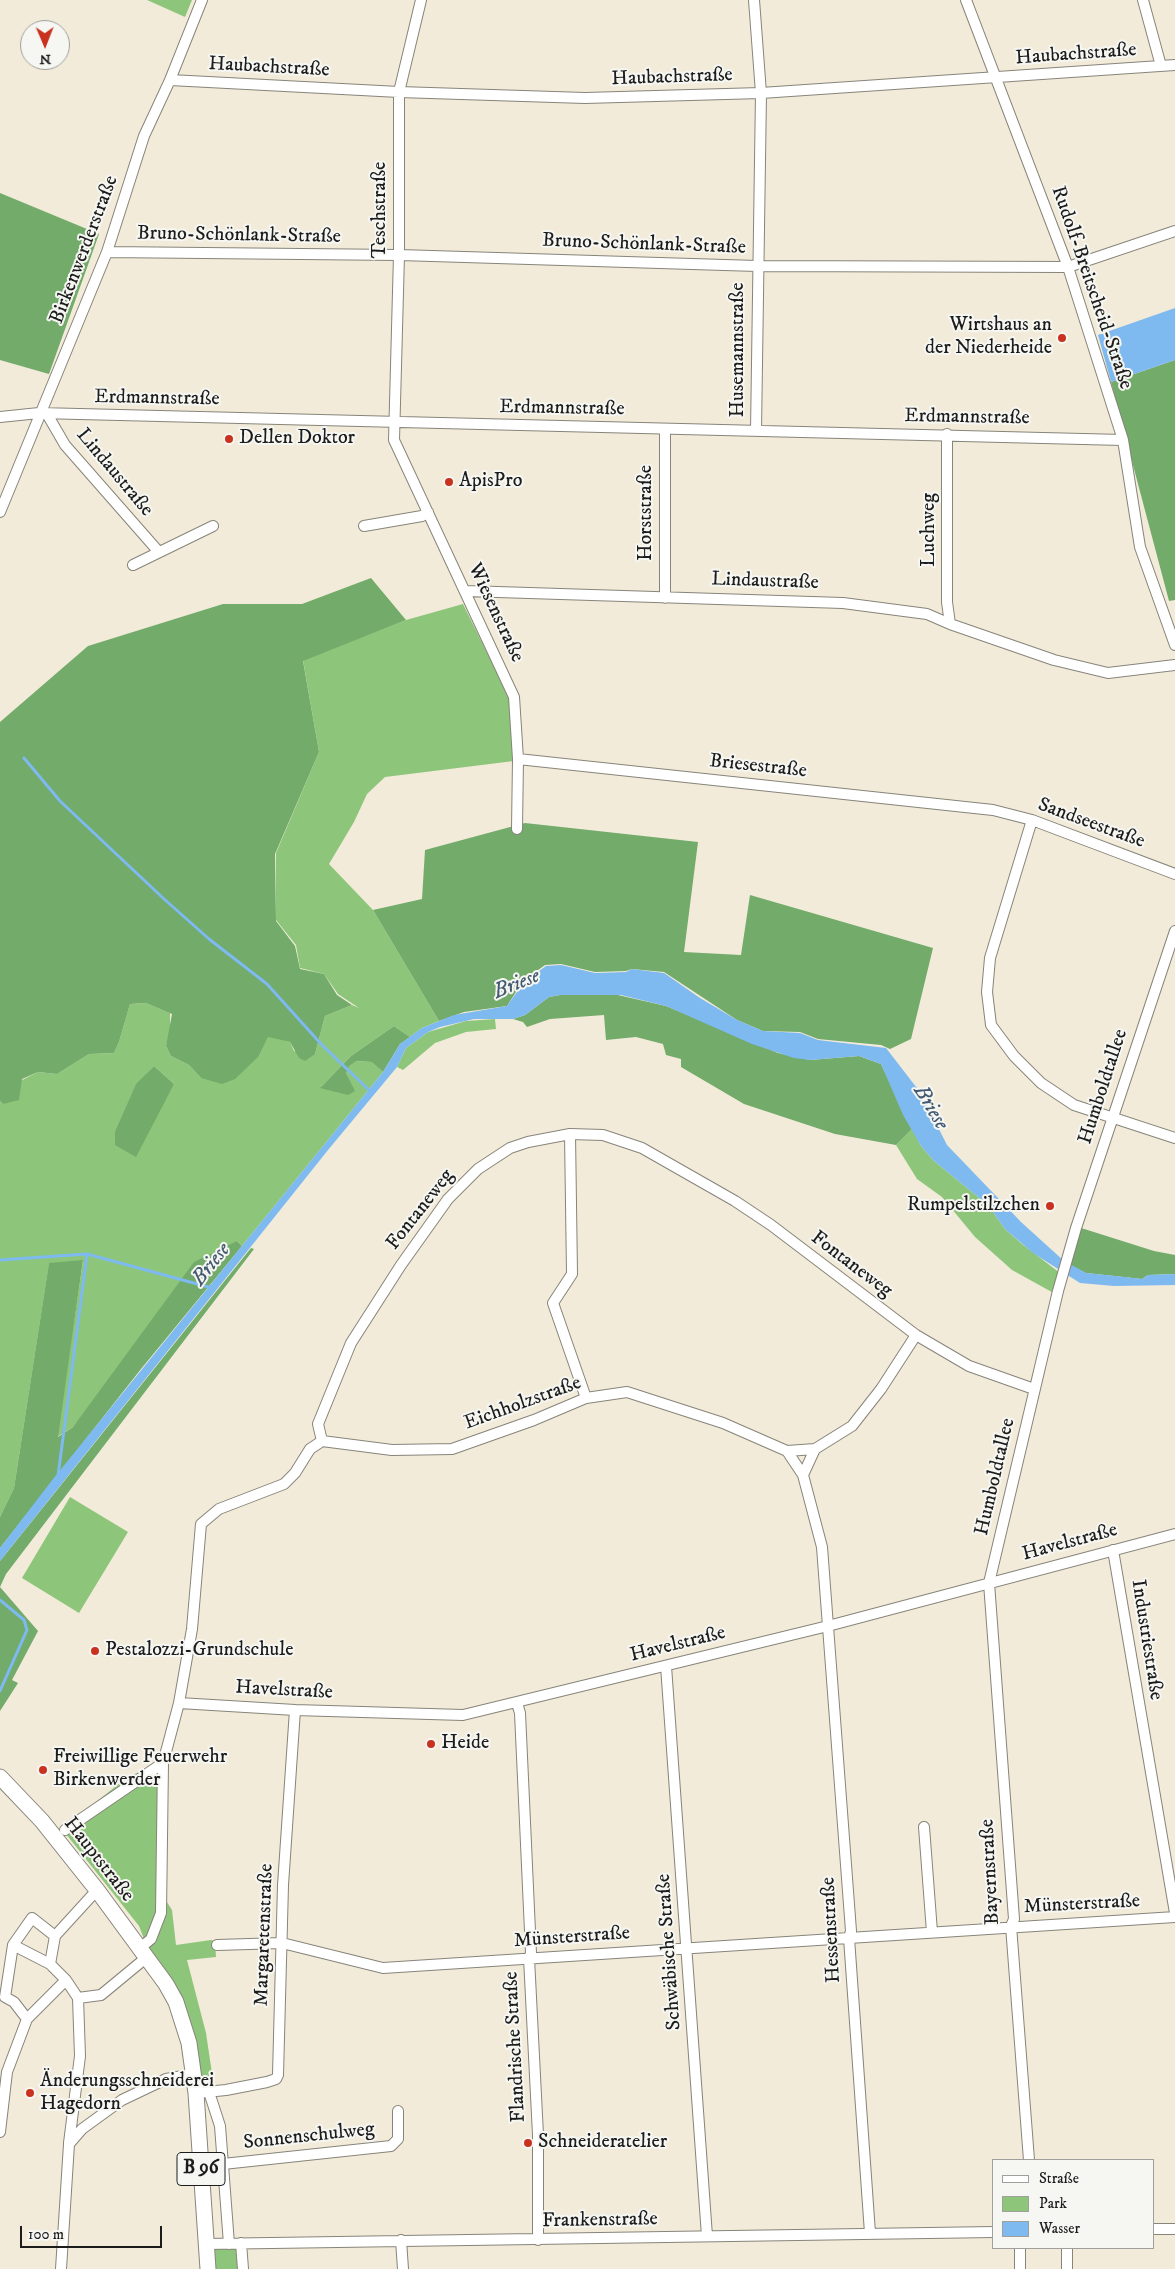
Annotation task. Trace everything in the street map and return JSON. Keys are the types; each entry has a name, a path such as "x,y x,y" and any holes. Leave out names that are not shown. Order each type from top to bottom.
{"main road":[{"name":"Hauptstraße","path":"0,1776 42,1821 97,1890 166,1984 176,2002 186,2030 194,2074 203,2092 208,2269"}],"street":[{"name":"Birkenwerderstraße","path":"0,512 43,414 107,252 144,136 170,80 202,0"},
{"name":"Teschstraße","path":"394,422 399,92 421,0"},
{"name":"Husemannstraße","path":"754,0 761,93 756,432"},
{"name":"Rudolf-Breitscheid-Straße","path":"966,0 998,78 1068,266 1123,440 1140,547 1175,645"},
{"path":"1143,0 1161,66"},
{"name":"Haubachstraße","path":"170,80 399,92 585,98 761,93 1175,65"},
{"name":"Bruno-Schönlank-Straße","path":"107,252 398,255 757,266 1068,266 1175,231"},
{"name":"Erdmannstraße","path":"0,417 43,414 756,432 947,434 1123,440"},
{"name":"Lindaustraße","path":"43,414 65,445 158,551"},
{"name":"Wiesenstraße","path":"394,422 394,440 514,697 518,760 517,829"},
{"name":"Horststraße","path":"665,429 665,598"},
{"name":"Luchweg","path":"947,434 947,602 950,624"},
{"path":"364,526 422,516 428,512"},
{"path":"133,565 158,551 213,526"},
{"name":"Lindaustraße","path":"466,591 665,598 757,598 843,603 927,614 950,624 1054,660 1108,673 1175,665"},
{"name":"Briesestraße","path":"518,760 993,810"},
{"name":"Sandseestraße","path":"993,810 1032,820 1175,874"},
{"path":"1032,820 990,958 987,992 992,1025 1014,1056 1041,1083 1074,1105 1112,1119 1175,1138"},
{"name":"Humboldtallee","path":"989,1583 1068,1254 1175,932"},
{"path":"570,1134 572,1274 553,1303 586,1398"},
{"name":"Fontaneweg","path":"322,1441 318,1424 351,1343 401,1265 453,1194 478,1169 510,1148 528,1142 570,1134 603,1135 642,1148 735,1201 771,1225 916,1335 969,1366 1034,1390"},
{"path":"828,1626 822,1547 803,1475 787,1452 815,1449 852,1426 881,1388 916,1335"},
{"name":"Eichholzstraße","path":"322,1441 392,1450 452,1449 534,1420 586,1398 627,1392 722,1423 787,1452"},
{"path":"179,1703 192,1629 201,1524 219,1509 284,1484 295,1473 310,1449 322,1441"},
{"path":"803,1475 815,1449"},
{"name":"Havelstraße","path":"179,1703 295,1710 464,1715 828,1626 1175,1534"},
{"name":"Industriestraße","path":"1113,1550 1170,1864 1175,1913"},
{"name":"Bayernstraße","path":"989,1583 1014,1918 1011,1926 1028,2159"},
{"name":"Hessenstraße","path":"828,1626 851,1931 848,1938 870,2233"},
{"name":"Schwäbische Straße","path":"666,1666 688,1949 707,2236"},
{"name":"Hauptstraße","path":"143,1953 161,1913 162,1763 179,1703"},
{"name":"Flandrische Straße","path":"518,1703 520,1712 531,1953 528,1958 538,2134 538,2240"},
{"name":"Margaretenstraße","path":"203,2092 267,2082 276,2079 278,2075 283,1885 295,1710"},
{"name":"Hauptstraße","path":"65,1830 162,1763"},
{"path":"924,1827 932,1932"},
{"path":"50,1964 55,1936 97,1890"},
{"name":"Münsterstraße","path":"217,1945 282,1942 383,1968 1011,1926 1175,1917"},
{"path":"28,2019 14,2002 5,1997 13,1945 32,1918 55,1936"},
{"path":"13,1945 50,1964 66,1980 78,1998 80,2056 69,2144 61,2269"},
{"path":"78,1998 101,1995 143,1953"},
{"path":"0,2132 7,2072 28,2019 66,1980"},
{"path":"69,2144 82,2129 122,2100 166,2079 194,2074"},
{"name":"Hauptstraße","path":"203,2092 218,2118 229,2244"},
{"name":"Sonnenschulweg","path":"223,2164 391,2146 398,2138 398,2111"},
{"path":"1155,2229 1175,2229"},
{"name":"Frankenstraße","path":"206,2244 992,2232"},
{"path":"401,2240 403,2269"},
{"path":"241,2243 243,2269"},
{"path":"1020,2249 1020,2269"},
{"path":"1067,2249 1067,2269"}],"green space":[{"path":"147,0 192,0 185,17"},
{"path":"0,193 99,234 49,374 0,360"},
{"path":"1175,360 1175,600 1169,601 1111,382"},
{"path":"371,578 406,620 303,661 319,752 275,854 276,921 295,946 300,969 324,974 337,995 352,1005 325,1016 315,1054 305,1061 299,1058 290,1042 268,1037 259,1056 235,1079 222,1084 201,1078 189,1065 171,1056 166,1046 172,1014 146,1003 130,1004 114,1053 89,1054 57,1074 38,1072 22,1079 19,1100 3,1104 0,1101 0,722 88,646 223,604 302,604"},
{"path":"463,604 509,697 514,761 385,777 367,794 354,822 329,864 373,910 439,1021 422,1028 410,1037 394,1026 351,1056 321,1087 354,1091 346,1073 348,1066 355,1061 373,1062 383,1072 242,1246 237,1241 73,1427 57,1437 83,1261 49,1264 14,1488 0,1517 0,1101 3,1104 22,1080 38,1072 57,1074 89,1054 114,1053 130,1004 146,1003 170,1013 170,1032 166,1046 171,1056 189,1065 201,1078 259,1056 268,1036 290,1042 294,1051 315,1054 325,1016 352,1005 359,1008 338,994 324,974 300,968 296,945 276,920 276,853 319,752 303,660 406,620","holes":["154,1066 174,1084 115,1131 136,1085"]},
{"path":"525,823 698,842 684,952 741,955 750,895 933,948 911,1039 890,1049 881,1045 818,1039 800,1032 763,1031 737,1020 664,972 632,969 626,971 595,972 561,964 545,965 523,981 507,1006 464,1012 439,1021 373,910 422,899 425,850"},
{"path":"609,993 666,1006 778,1053 810,1060 859,1056 881,1064 912,1129 896,1145 835,1134 744,1104 681,1067 681,1059 666,1055 663,1044 636,1037 606,1040 604,1015 550,1019 527,1027 523,1022 513,1019 525,1015 549,997"},
{"path":"495,1019 496,1029 466,1032 435,1043 403,1070 397,1067 406,1048 428,1032 466,1021"},
{"path":"394,1026 410,1037 400,1044 383,1072 372,1062 356,1061 349,1066 346,1073 355,1091 348,1095 320,1088 351,1056"},
{"path":"154,1066 174,1084 136,1157 115,1145 115,1131 136,1084"},
{"path":"912,1129 921,1146 934,1161 988,1205 1005,1229 1060,1273 1059,1296 1012,1270 975,1237 942,1197 917,1179 896,1145"},
{"path":"1078,1227 1154,1251 1175,1255 1175,1274 1148,1275 1142,1279 1086,1273 1068,1264"},
{"path":"237,1241 242,1246 141,1369 0,1548 0,1517 14,1488 49,1263 83,1260 58,1437 73,1427 194,1262"},
{"path":"251,1248 254,1249 6,1574 0,1587 0,1561"},
{"path":"70,1497 128,1532 79,1613 22,1578"},
{"path":"0,1587 38,1631 12,1680 18,1683 0,1711"},
{"path":"161,1761 165,1899 172,1910 176,1945 215,1941 216,1957 187,1960 206,2033 213,2080 199,2081 139,1926 62,1829 125,1779"},
{"path":"246,2247 247,2269 212,2269 211,2248"}],"water":[{"path":"1175,308 1175,360 1111,382 1098,335"},
{"path":"561,965 595,973 626,972 632,969 664,973 700,998 737,1020 763,1031 800,1033 818,1040 886,1048 920,1092 947,1145 1021,1222 1064,1261 1086,1273 1142,1279 1148,1275 1175,1274 1175,1285 1114,1286 1080,1283 1033,1253 1005,1229 988,1205 934,1161 921,1146 903,1115 881,1064 859,1056 810,1060 794,1058 752,1044 666,1006 621,995 560,995 549,997 525,1015 513,1019 474,1019 440,1027 428,1032 406,1048 397,1067 328,1150 0,1561 0,1548 53,1479 383,1072 400,1044 422,1028 454,1015 507,1006 524,982 546,966"}],"waterway":[{"path":"24,758 60,801 209,939 267,984 322,1045 370,1091"},
{"name":"Briese","path":"0,1260 87,1254 212,1288"},
{"path":"58,1476 87,1254"},
{"path":"0,1600 24,1620 27,1630 0,1691"}],"place":[{"name":"Wirtshaus an der Niederheide","path":"1062,338"},
{"name":"Dellen Doktor","path":"229,439"},
{"name":"ApisPro","path":"449,482"},
{"name":"Rumpelstilzchen","path":"1050,1206"},
{"name":"Pestalozzi-Grundschule","path":"95,1651"},
{"name":"Heide","path":"431,1744"},
{"name":"Freiwillige Feuerwehr Birkenwerder","path":"43,1770"},
{"name":"Änderungsschneiderei Hagedorn","path":"30,2093"},
{"name":"Schneideratelier","path":"528,2143"}]}
